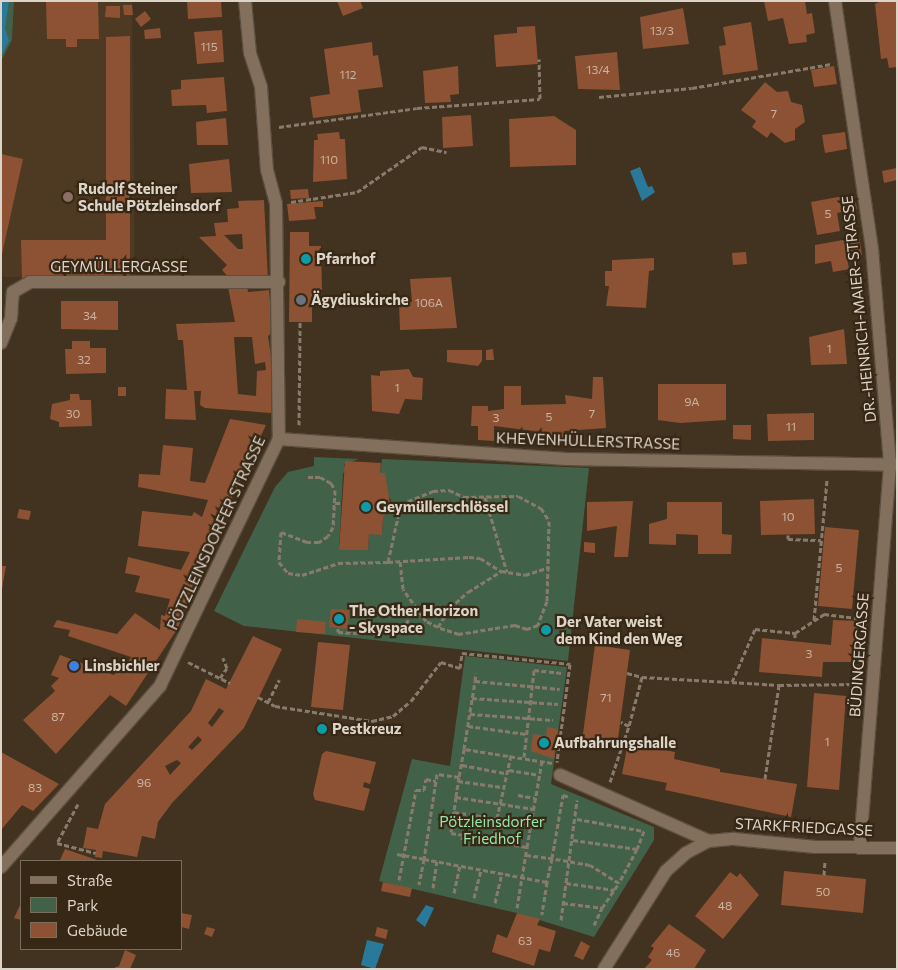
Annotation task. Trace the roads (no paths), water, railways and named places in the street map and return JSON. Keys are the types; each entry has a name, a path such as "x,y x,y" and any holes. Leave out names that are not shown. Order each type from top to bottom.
{"street":[{"name":"PÖTZLEINSDORFER STRASSE","path":"1,867 137,714 176,657 279,439 279,282 276,204 267,170 261,87 250,53 245,1"},
{"name":"DR.-HEINRICH-MAIER-STRASSE","path":"835,1 872,249 893,465"},
{"name":"GEYMÜLLERGASSE","path":"1,343 11,318 13,292 30,282 279,282"},
{"name":"KHEVENHÜLLERSTRASSE","path":"279,439 566,459 893,465"},
{"name":"BÜDINGERGASSE","path":"860,847 893,465"},
{"path":"560,775 709,841"},
{"name":"STARKFRIEDGASSE","path":"604,969 666,871 686,853 709,841 734,838 897,848"}],"water":[{"path":"1,1 9,1 5,28 9,41 1,56"},
{"path":"640,167 648,187 652,186 655,192 642,201 630,171"},
{"path":"426,905 434,908 425,927 416,920"},
{"path":"367,940 384,944 375,969 361,965"}],"place":[{"name":"Rudolf Steiner Schule Pötzleinsdorf","path":"68,197"},
{"name":"Pfarrhof","path":"306,259"},
{"name":"Ägydiuskirche","path":"301,300"},
{"name":"Geymüllerschlössel","path":"366,507"},
{"name":"The Other Horizon - Skyspace","path":"339,619"},
{"name":"Der Vater weist dem Kind den Weg","path":"546,630"},
{"name":"Linsbichler","path":"74,666"},
{"name":"Pestkreuz","path":"322,729"},
{"name":"Aufbahrungshalle","path":"544,743"}],"park label":[{"name":"Pötzleinsdorfer Friedhof","path":"492,830"}]}
